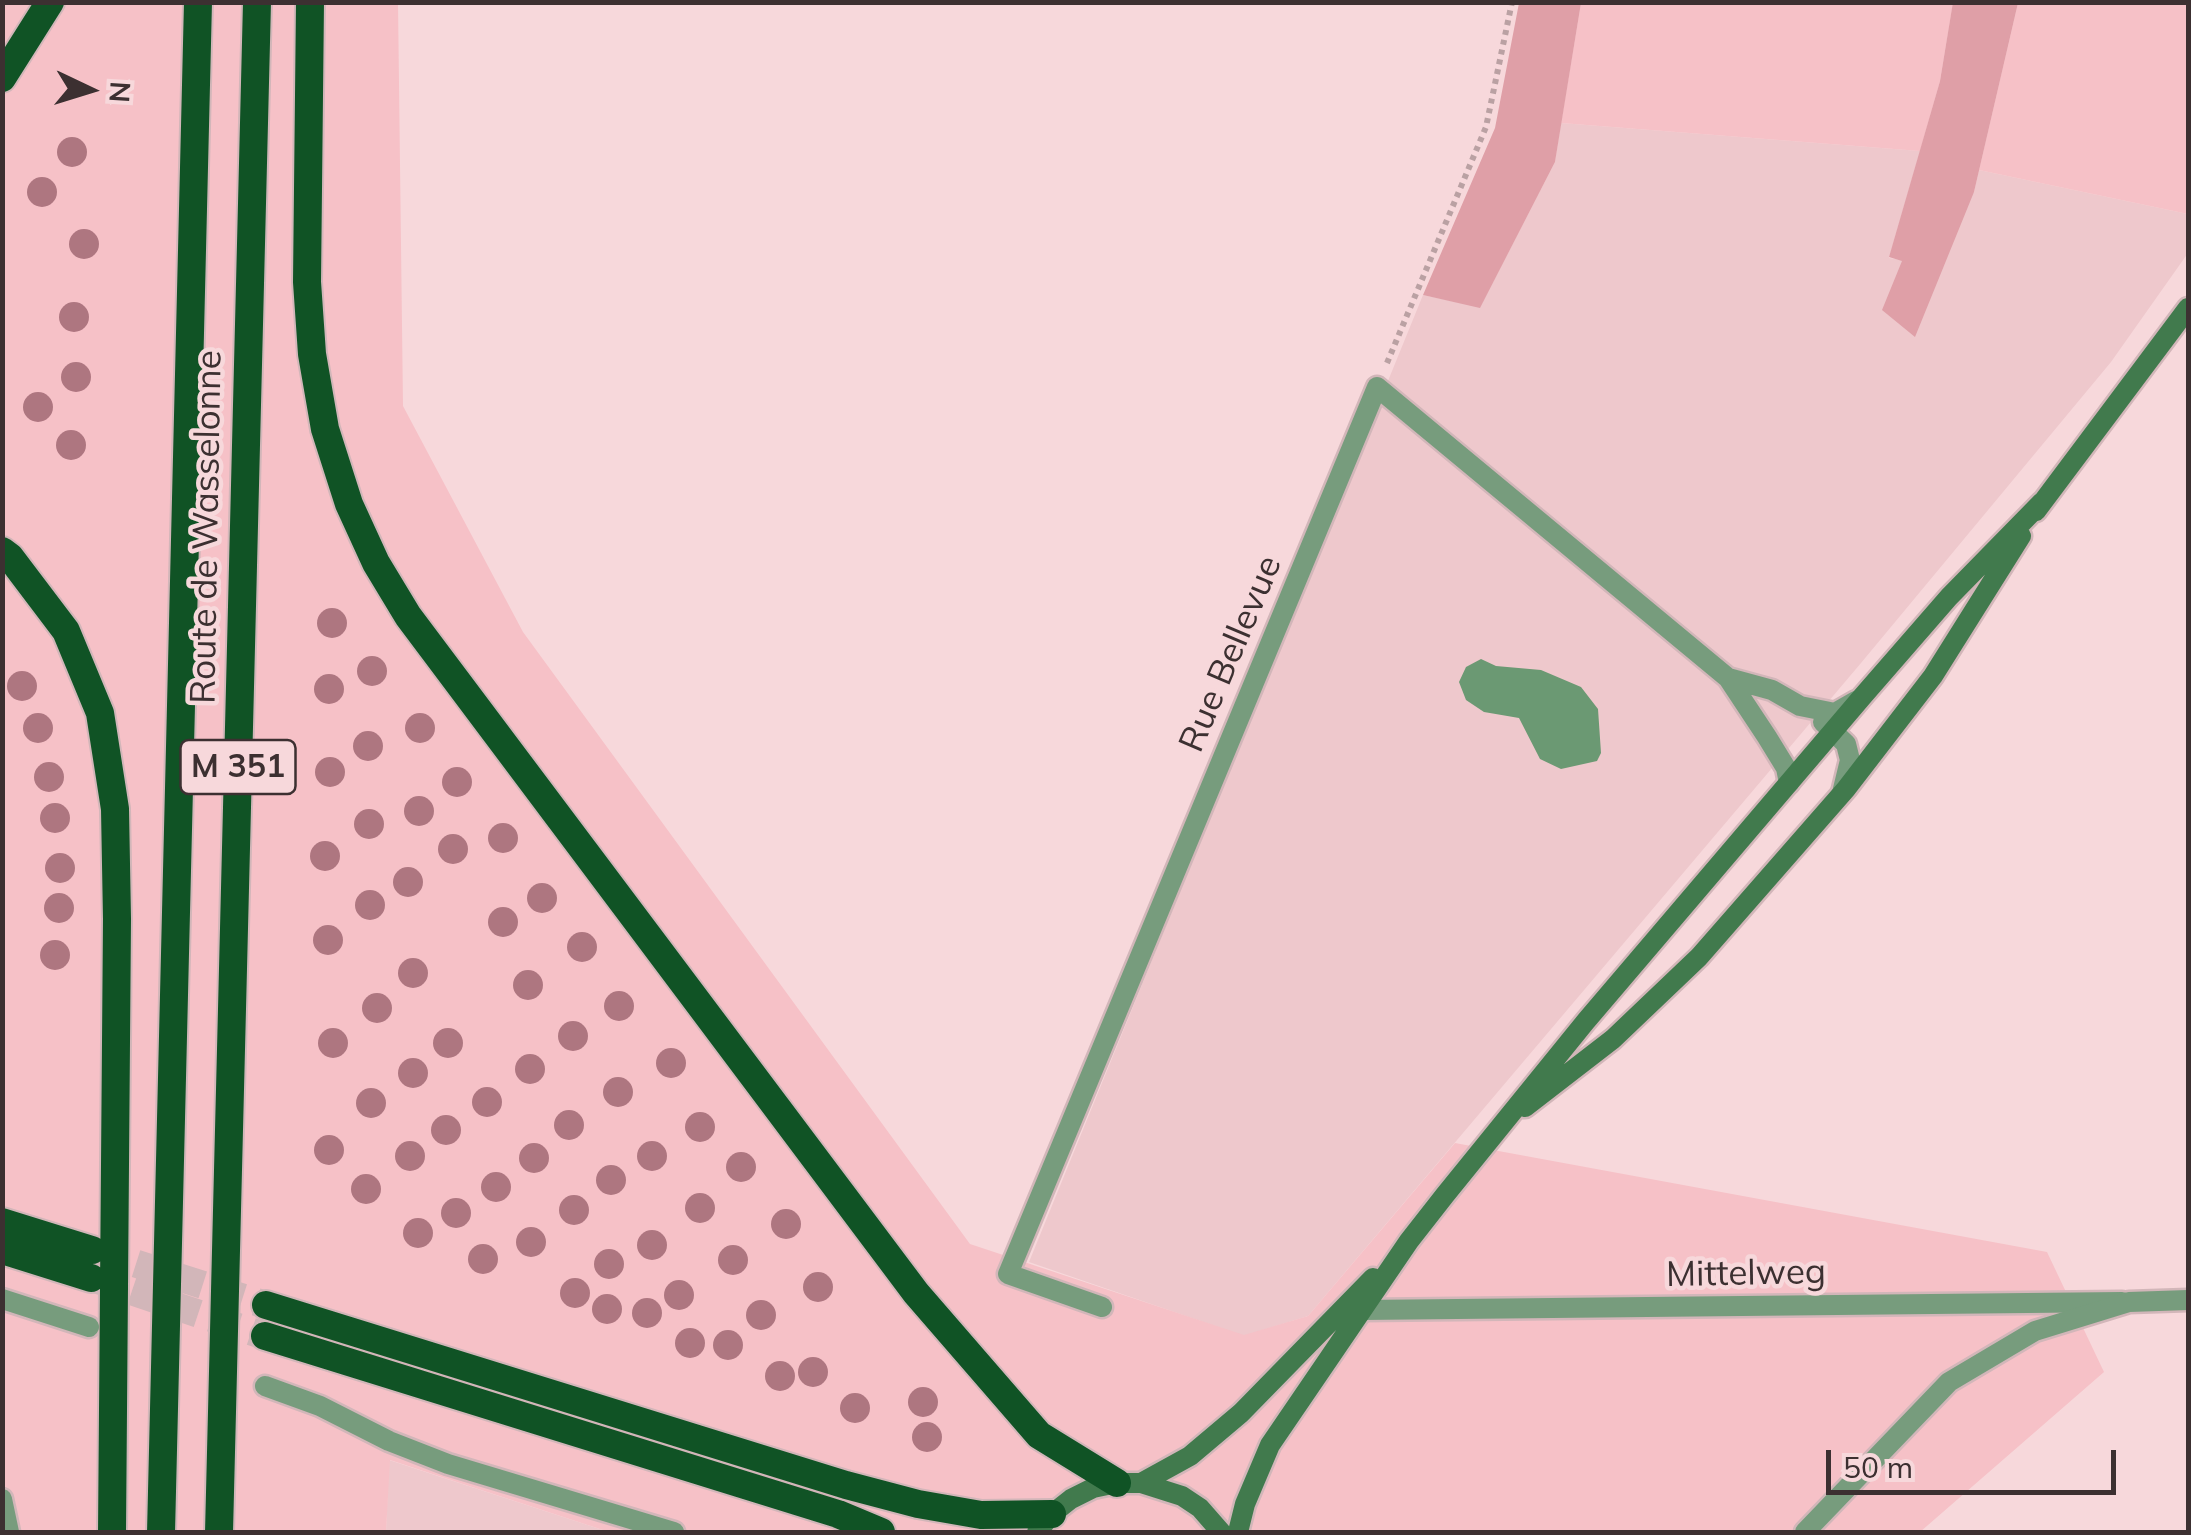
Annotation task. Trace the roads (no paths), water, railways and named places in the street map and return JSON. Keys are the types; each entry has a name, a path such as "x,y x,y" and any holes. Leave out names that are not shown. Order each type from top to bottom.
{"highway":[{"path":"2,78 50,2"},
{"name":"Route de Wasselonne","path":"161,1532 198,2"},
{"name":"Route de Wasselonne","path":"219,1532 258,2"},
{"path":"310,2 308,282 312,354 325,430 349,504 376,564 408,616 916,1293 1039,1435 1129,1483"},
{"path":"2,551 66,631 100,714 114,809 117,920 112,1532"},
{"path":"2,1222 91,1264 2,1250"},
{"path":"266,1305 846,1485 918,1504 1044,1523"},
{"path":"265,1336 838,1514 881,1532"}],"main road":[{"path":"1496,1130 1614,1038 1699,957 1842,793 1934,676 2042,502 2188,308"},
{"path":"1238,1532 1245,1504 1270,1445 1409,1241 1496,1130 1862,697 1948,597 2042,502"},
{"path":"1044,1523 1082,1493 1129,1483 1190,1456 1241,1413 1409,1241"},
{"path":"1129,1483 1182,1496 1200,1508 1221,1532"}],"street":[{"name":"Rue Bellevue","path":"1102,1307 1008,1274 1377,387 1728,678"},
{"path":"1728,678 1772,690 1836,731 1846,744 1850,760 1842,793"},
{"path":"1728,678 1786,768 1789,783"},
{"path":"1800,706 1836,713 1862,697"},
{"path":"2,1299 89,1327"},
{"name":"Mittelweg","path":"1362,1310 2188,1300"},
{"name":"Mittelweg","path":"1805,1532 1949,1382 2035,1330 2130,1302"},
{"path":"265,1386 320,1406 389,1441 448,1464 674,1532"},
{"path":"2,1499 9,1532"}],"tunnel":[{"path":"96,1251 266,1305"},
{"path":"92,1278 265,1336"}]}
